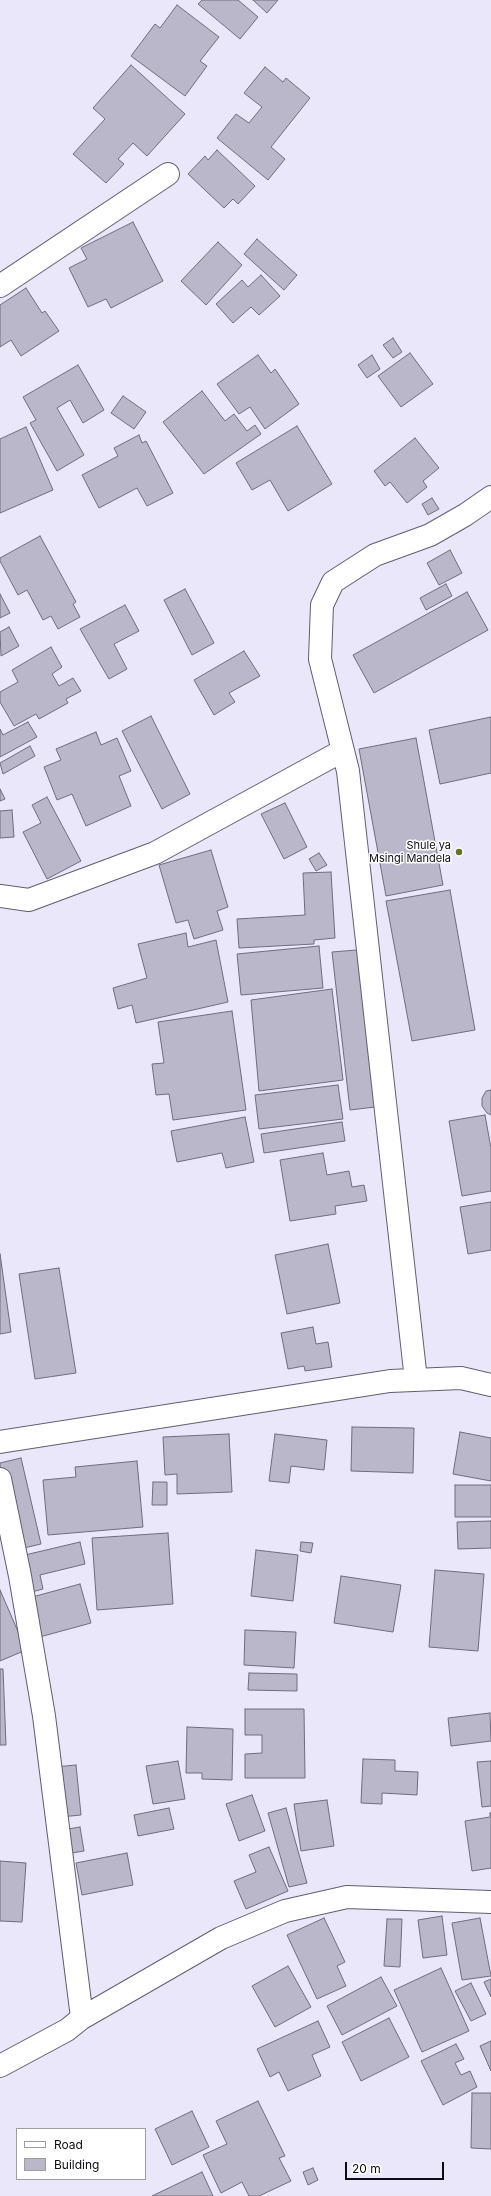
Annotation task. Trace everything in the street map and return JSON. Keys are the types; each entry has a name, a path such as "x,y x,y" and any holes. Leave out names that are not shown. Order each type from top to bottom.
{"street":[{"path":"0,286 168,174"},
{"path":"416,1380 348,771 320,660 322,605 333,582 375,555 430,536 491,497"},
{"path":"0,896 29,900 155,853 342,751"},
{"path":"0,1442 390,1381 461,1378 491,1385"},
{"path":"0,1479 20,1576 44,1716 82,2018"},
{"path":"0,2066 67,2030 82,2018 221,1938 285,1911 347,1897 491,1902"}],"building":[{"path":"202,0 238,0 258,17 240,39 198,4"},
{"path":"253,0 278,0 267,13"},
{"path":"177,5 219,37 200,61 207,66 185,96 131,56 155,24 160,28"},
{"path":"131,65 185,114 147,156 133,143 118,159 124,164 106,183 73,154 105,119 93,108"},
{"path":"265,67 283,82 286,78 310,98 271,147 285,159 268,180 217,138 236,114 249,123 262,107 244,93"},
{"path":"217,150 255,186 238,204 233,199 224,208 188,174 205,156 208,160"},
{"path":"133,222 163,281 111,308 106,299 88,307 69,268 87,259 81,248"},
{"path":"257,239 297,275 284,290 244,254"},
{"path":"218,242 242,265 206,305 181,281"},
{"path":"261,275 280,296 259,315 251,307 233,323 216,304 242,280 248,287"},
{"path":"26,288 42,313 45,311 59,331 21,356 11,340 0,347 0,305"},
{"path":"393,338 402,352 393,358 383,345"},
{"path":"410,353 433,384 401,407 378,376"},
{"path":"258,355 271,373 275,369 299,404 265,429 250,407 239,414 217,384"},
{"path":"372,355 380,369 367,378 358,365"},
{"path":"78,365 104,410 83,423 70,400 57,408 84,455 57,471 30,423 36,420 23,397"},
{"path":"202,391 225,421 234,414 247,431 255,425 261,434 204,474 163,422"},
{"path":"123,396 146,412 134,429 111,413"},
{"path":"297,426 332,484 288,511 270,480 252,490 236,463"},
{"path":"26,427 53,490 0,513 0,439"},
{"path":"139,435 142,443 146,441 173,493 147,506 137,488 99,508 82,475 118,456 114,448"},
{"path":"415,438 439,468 423,481 427,487 407,503 390,482 385,486 374,471"},
{"path":"432,498 439,509 428,515 422,504"},
{"path":"40,536 76,602 73,604 80,617 58,629 51,616 43,620 27,590 18,595 0,561 0,558"},
{"path":"450,550 462,573 439,585 427,563"},
{"path":"446,584 452,596 426,610 420,598"},
{"path":"185,589 214,643 192,655 164,600"},
{"path":"467,592 488,630 374,693 353,655"},
{"path":"0,594 10,613 0,618"},
{"path":"125,605 139,631 114,644 127,669 109,679 80,629"},
{"path":"9,627 19,646 1,656 0,632"},
{"path":"51,647 62,667 52,674 59,686 73,678 81,691 66,699 68,703 39,719 36,714 14,726 0,702 0,692 18,682 12,670"},
{"path":"244,651 260,676 229,693 235,702 214,715 194,680"},
{"path":"151,716 190,794 162,809 122,731"},
{"path":"491,717 491,773 440,784 429,730"},
{"path":"28,722 37,737 0,757 0,729 3,735"},
{"path":"96,732 101,745 117,738 131,771 119,776 131,806 86,826 72,794 57,800 44,767 61,760 56,749"},
{"path":"416,738 443,885 386,896 359,749"},
{"path":"30,746 35,756 3,774 0,763"},
{"path":"0,789 5,799 0,801"},
{"path":"47,797 81,861 47,879 23,832 41,823 32,805"},
{"path":"285,803 307,847 284,859 261,814"},
{"path":"12,810 14,837 0,838 0,811"},
{"path":"211,850 228,907 217,911 223,930 194,939 188,920 176,923 159,865"},
{"path":"319,853 327,865 316,871 309,859"},
{"path":"331,872 335,938 314,940 314,944 239,948 237,919 305,915 303,873"},
{"path":"450,890 475,1030 412,1041 386,901"},
{"path":"186,933 188,947 216,940 228,1002 136,1023 132,1005 118,1009 113,988 147,978 138,944"},
{"path":"319,946 323,988 241,995 237,954"},
{"path":"357,950 375,1107 350,1110 332,952"},
{"path":"332,989 343,1080 259,1091 251,1000"},
{"path":"232,1011 246,1110 173,1120 169,1094 156,1095 152,1064 164,1063 158,1022"},
{"path":"338,1085 343,1119 259,1129 255,1095"},
{"path":"491,1090 491,1115 487,1113 482,1106 482,1098 486,1091"},
{"path":"485,1115 491,1148 491,1191 462,1196 449,1121"},
{"path":"245,1117 254,1162 226,1168 222,1153 177,1162 171,1131"},
{"path":"342,1122 345,1141 264,1153 261,1134"},
{"path":"323,1153 327,1175 349,1171 352,1187 364,1185 367,1201 335,1206 336,1214 290,1221 280,1160"},
{"path":"491,1202 491,1250 468,1254 460,1207"},
{"path":"328,1244 340,1303 287,1314 275,1255"},
{"path":"0,1254 11,1332 0,1334"},
{"path":"59,1268 76,1373 35,1379 19,1274"},
{"path":"313,1327 316,1344 328,1342 332,1367 305,1371 304,1366 288,1369 281,1333"},
{"path":"352,1427 414,1428 413,1473 351,1471"},
{"path":"460,1432 491,1438 491,1481 453,1474"},
{"path":"229,1434 232,1492 177,1494 177,1474 165,1475 163,1437"},
{"path":"275,1434 327,1440 324,1470 291,1466 289,1483 269,1481"},
{"path":"21,1458 41,1544 11,1551 0,1505 0,1463"},
{"path":"137,1461 143,1527 48,1535 43,1480 76,1477 75,1467"},
{"path":"153,1482 167,1482 167,1505 152,1505"},
{"path":"455,1485 491,1485 491,1517 455,1517"},
{"path":"491,1521 491,1548 458,1549 457,1522"},
{"path":"168,1533 173,1604 97,1610 92,1538"},
{"path":"80,1542 85,1564 40,1575 43,1589 17,1596 8,1559"},
{"path":"301,1542 313,1543 311,1553 300,1551"},
{"path":"256,1550 298,1555 293,1601 251,1596"},
{"path":"435,1570 484,1574 478,1651 429,1647"},
{"path":"341,1576 401,1585 393,1632 334,1623"},
{"path":"80,1584 91,1623 36,1638 25,1599"},
{"path":"0,1590 26,1650 0,1661"},
{"path":"245,1630 296,1632 294,1668 244,1665"},
{"path":"0,1669 3,1669 6,1745 0,1745"},
{"path":"249,1673 297,1674 297,1691 248,1690"},
{"path":"245,1709 304,1709 305,1778 245,1778 245,1754 262,1753 262,1735 245,1735"},
{"path":"490,1713 491,1741 451,1746 448,1718"},
{"path":"187,1727 233,1729 232,1780 202,1779 202,1773 186,1773"},
{"path":"363,1759 395,1760 395,1771 418,1772 417,1795 382,1793 382,1804 361,1803"},
{"path":"178,1761 185,1799 153,1804 146,1766"},
{"path":"491,1761 491,1806 482,1807 477,1762"},
{"path":"76,1765 81,1815 50,1818 44,1768"},
{"path":"252,1795 265,1831 239,1841 226,1804"},
{"path":"327,1800 334,1846 301,1851 294,1804"},
{"path":"169,1808 174,1829 138,1836 134,1815"},
{"path":"286,1808 307,1883 289,1887 268,1813"},
{"path":"490,1813 491,1868 472,1871 465,1821 490,1817"},
{"path":"80,1827 84,1851 60,1855 56,1831"},
{"path":"269,1847 288,1891 246,1909 234,1881 256,1872 249,1855"},
{"path":"127,1853 133,1885 82,1895 76,1863"},
{"path":"0,1861 26,1863 22,1922 0,1921"},
{"path":"442,1916 447,1955 423,1958 418,1920"},
{"path":"324,1918 345,1962 337,1966 346,1986 317,1999 287,1935"},
{"path":"480,1918 491,1976 462,1980 452,1923"},
{"path":"387,1919 402,1919 400,1967 384,1966"},
{"path":"288,1966 311,2007 275,2027 252,1986"},
{"path":"441,1968 469,2031 422,2052 394,1990"},
{"path":"381,1977 397,2006 342,2035 327,2006"},
{"path":"491,1979 491,1997 484,1982"},
{"path":"471,1983 486,2014 471,2021 455,1991"},
{"path":"389,2018 409,2057 361,2081 342,2042"},
{"path":"318,2021 330,2047 312,2055 321,2076 288,2091 279,2072 270,2077 257,2049"},
{"path":"491,2041 491,2071 480,2046"},
{"path":"456,2044 464,2059 455,2063 461,2075 470,2071 477,2087 443,2105 421,2061"},
{"path":"472,2093 491,2093 491,2149 471,2148"},
{"path":"258,2101 285,2156 279,2158 291,2181 259,2196 249,2196 242,2182 221,2193 203,2155 227,2144 216,2121"},
{"path":"192,2111 209,2147 172,2165 155,2129"},
{"path":"313,2168 318,2180 308,2185 303,2172"},
{"path":"202,2172 213,2196 152,2196"}],"place":[{"name":"Shule ya Msingi Mandela","path":"459,852"}]}
